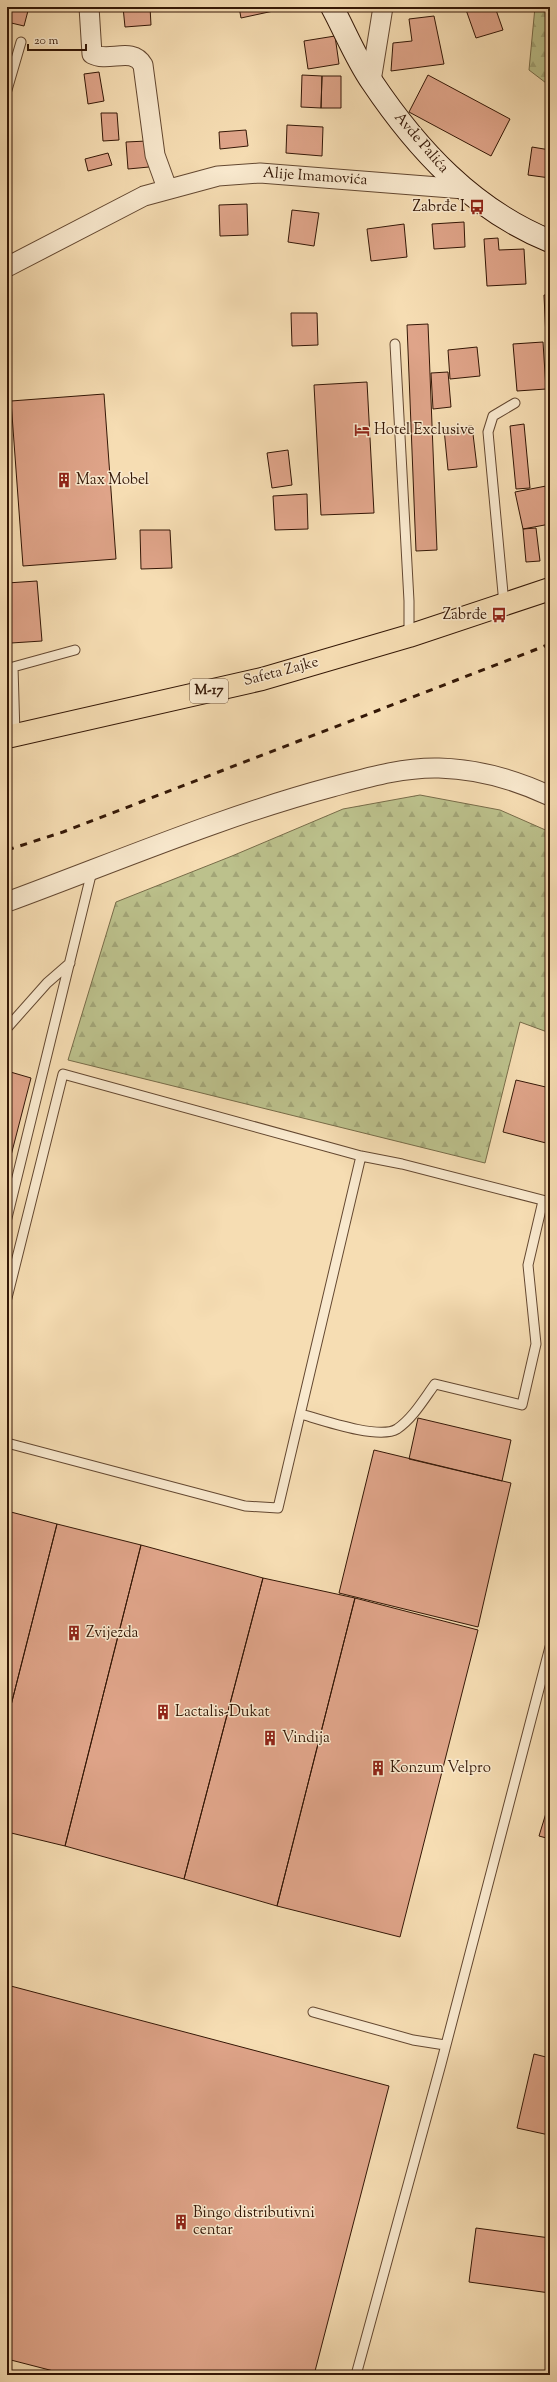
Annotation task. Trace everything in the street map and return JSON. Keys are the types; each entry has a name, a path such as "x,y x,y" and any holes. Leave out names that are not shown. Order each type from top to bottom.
{"main road":[{"name":"Safeta Zajke","path":"11,736 262,679 409,636 550,589"}],"street":[{"path":"89,7 92,54 100,58 130,55 138,58 143,66 155,155 167,188"},
{"name":"Avde Palića","path":"332,7 371,81 438,166 464,189 499,215 550,241"},
{"path":"371,81 383,7"},
{"name":"Alije Imamovića","path":"7,267 144,196 167,188 218,176 260,173 464,189"},
{"path":"7,902 282,800 366,778 410,770 438,768 466,770 507,780 550,796"}],"lane":[{"path":"7,90 21,42"},
{"path":"395,344 410,601 409,636"},
{"path":"504,605 488,432 493,416 515,403"},
{"path":"11,736 13,667 75,650"},
{"path":"7,1218 92,870"},
{"path":"7,1028 47,983 70,963"},
{"path":"7,1298 63,1074 361,1156 402,1164 546,1202 528,1266 536,1344 522,1405 435,1384 413,1412 396,1429 366,1432 301,1414"},
{"path":"7,1443 246,1506 278,1508 361,1156"},
{"path":"356,2375 550,1647"},
{"path":"313,2012 413,2040 445,2045"}],"green space":[{"path":"535,7 550,7 550,86 529,70"},
{"path":"420,795 500,810 550,832 550,1033 520,1022 485,1163 68,1060 116,902 232,856 343,809"}],"building":[{"path":"7,7 29,7 24,26 7,22"},
{"path":"123,7 150,7 151,25 125,27"},
{"path":"239,7 278,7 278,10 241,18"},
{"path":"465,7 495,7 503,30 476,38"},
{"path":"434,16 444,64 391,71 393,43 412,41 409,19"},
{"path":"335,36 339,64 308,69 304,41"},
{"path":"99,72 104,101 88,104 84,74"},
{"path":"302,75 322,76 321,108 301,107"},
{"path":"428,75 510,119 491,156 409,112"},
{"path":"322,76 341,76 341,108 321,108"},
{"path":"101,113 117,113 119,140 103,141"},
{"path":"287,125 323,127 322,156 286,153"},
{"path":"246,130 248,146 220,149 219,132"},
{"path":"147,141 149,167 128,169 126,142"},
{"path":"532,147 550,150 550,178 528,175"},
{"path":"108,153 112,165 88,171 85,159"},
{"path":"247,204 248,235 220,236 219,205"},
{"path":"292,210 319,213 314,246 288,242"},
{"path":"464,222 465,247 434,249 432,224"},
{"path":"404,224 407,257 371,261 367,229"},
{"path":"498,238 499,250 524,249 526,284 487,286 484,239"},
{"path":"544,295 550,295 550,337 546,338"},
{"path":"291,313 317,313 318,345 292,346"},
{"path":"428,324 437,550 416,551 407,325"},
{"path":"543,342 546,389 517,391 513,344"},
{"path":"477,347 480,376 450,379 448,350"},
{"path":"448,372 451,407 433,409 431,373"},
{"path":"367,382 374,513 321,515 314,385"},
{"name":"Max Mobel","path":"104,394 116,559 23,566 11,401"},
{"path":"524,424 530,488 516,489 510,426"},
{"path":"472,426 477,467 448,470 444,429"},
{"path":"288,450 292,485 272,488 267,453"},
{"path":"546,486 550,505 550,524 523,529 515,492"},
{"path":"307,494 308,529 275,530 273,496"},
{"path":"536,528 540,561 526,562 523,529"},
{"path":"140,530 170,530 172,568 141,569"},
{"path":"37,581 42,641 11,643 7,583"},
{"path":"7,1071 31,1078 7,1171"},
{"path":"516,1080 550,1088 550,1144 503,1132"},
{"path":"418,1418 511,1440 502,1481 409,1459"},
{"path":"374,1450 511,1483 478,1627 339,1593"},
{"path":"7,1511 57,1524 7,1721"},
{"name":"Zvijezda","path":"57,1524 141,1545 65,1846 7,1832 7,1721"},
{"name":"Lactalis-Dukat","path":"141,1545 263,1578 184,1879 65,1846"},
{"name":"Vindija","path":"263,1578 355,1598 277,1906 184,1879"},
{"name":"Konzum Velpro","path":"355,1598 478,1630 400,1937 277,1906"},
{"path":"550,1800 550,1839 539,1836"},
{"name":"Bingo distributivni centar","path":"7,1985 389,2086 314,2375 69,2375 7,2359"},
{"path":"534,2054 550,2058 549,2135 517,2128"},
{"path":"476,2228 550,2238 550,2293 469,2282"}],"railway":[{"path":"7,850 63,832 550,644"}],"place":[{"name":"Zabrđe I","path":"477,207"},
{"name":"Hotel Exclusive","path":"362,430"},
{"name":"Max Mobel","path":"64,480"},
{"name":"Zabrđe","path":"499,615"},
{"name":"Zvijezda","path":"74,1633"},
{"name":"Lactalis-Dukat","path":"163,1712"},
{"name":"Vindija","path":"270,1738"},
{"name":"Konzum Velpro","path":"378,1768"},
{"name":"Bingo distributivni centar","path":"181,2222"}]}
